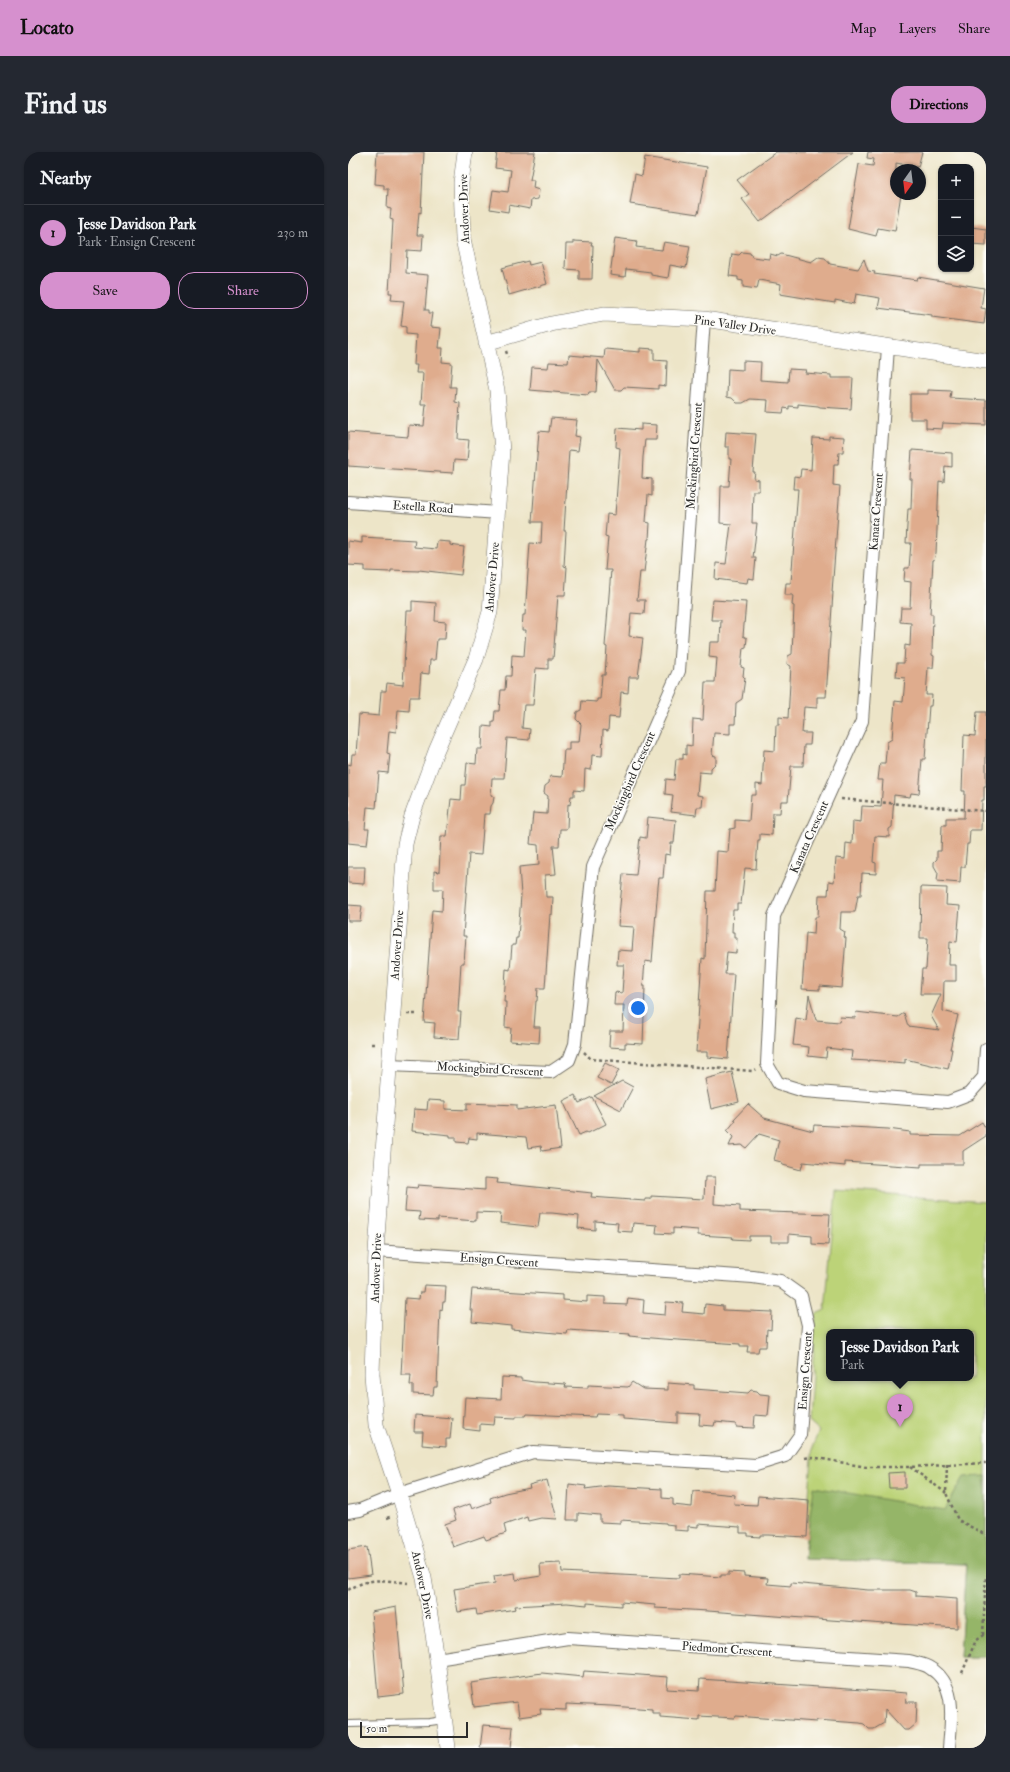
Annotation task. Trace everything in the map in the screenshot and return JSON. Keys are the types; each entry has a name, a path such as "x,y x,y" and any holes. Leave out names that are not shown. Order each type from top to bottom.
{"street":[{"name":"Andover Drive","path":"448,1748 437,1659 424,1578 399,1494 376,1425 372,1374 376,1251 405,844 412,816 436,751 476,658 490,612 498,513 502,451 497,390 463,239 461,183 465,152"},
{"name":"Pine Valley Drive","path":"486,343 551,324 604,314 704,319 986,361"},
{"name":"Mockingbird Crescent","path":"389,1065 551,1072 568,1060 575,1044 593,867 679,671 704,319"},
{"name":"Kanata Crescent","path":"767,1064 774,916 862,720 888,347"},
{"name":"Estella Road","path":"348,502 498,513"},
{"path":"767,1064 778,1083 804,1091 948,1102 969,1094 984,1077 986,1049"},
{"name":"Ensign Crescent","path":"348,1512 360,1510 399,1494 533,1452 756,1465 785,1456 800,1435 808,1325 801,1296 780,1281 753,1277 376,1251"},
{"name":"Piedmont Crescent","path":"437,1659 568,1638 909,1661 930,1667 945,1681 952,1707 949,1748"}],"lane":[{"path":"348,1724 430,1722 444,1720"}],"path":[{"path":"827,798 986,811"},
{"path":"575,1044 591,1059 752,1071 767,1064"},
{"path":"805,1458 866,1467 909,1467 986,1463"},
{"path":"947,1464 946,1493 958,1520 986,1535"},
{"path":"909,1467 946,1493"},
{"path":"982,1635 986,1575"},
{"path":"348,1590 361,1582 385,1580 408,1583"},
{"path":"962,1673 976,1640 986,1633"}],"green space":[{"path":"836,1191 986,1202 986,1657 960,1657 966,1564 804,1559 813,1445 819,1431 809,1422 816,1314 825,1310"},
{"path":"986,1476 986,1657 960,1657 966,1564 804,1559 814,1487 945,1510 964,1477"}],"building":[{"path":"377,152 424,152 421,213 419,212 417,235 423,235 422,251 407,250 406,273 428,275 425,310 429,310 429,313 432,313 430,327 441,328 439,348 443,348 442,362 452,363 450,387 456,387 455,402 460,403 458,439 469,440 467,461 454,460 453,473 348,466 348,432 408,437 409,425 424,426 426,404 421,404 423,373 416,373 417,365 414,365 416,335 406,334 406,327 401,326 404,301 391,300 392,293 389,293 393,220 390,219 391,209 387,208 388,189 384,189 384,185 375,184"},
{"path":"497,152 535,152 530,180 534,180 533,188 539,190 538,199 531,200 530,209 509,205 508,212 490,209 493,190 508,192 511,170 495,168"},
{"path":"776,152 853,152 760,222 742,199 749,194 737,180"},
{"path":"868,152 922,152 919,164 890,164 890,200 900,200 895,231 878,228 876,236 848,229 859,164 873,166 874,159 867,158"},
{"path":"645,157 707,167 698,214 630,204 635,174 642,176"},
{"path":"974,227 986,229 986,245 974,244"},
{"path":"615,238 637,241 636,247 662,250 664,242 690,246 686,268 670,265 668,278 651,275 651,272 626,269 625,277 610,275"},
{"path":"573,241 592,242 592,279 579,279 579,270 565,269 566,244 573,244"},
{"path":"742,252 750,253 752,257 769,259 770,254 778,256 781,254 811,262 818,257 825,258 830,264 858,269 864,259 868,271 875,272 874,274 917,280 918,277 984,288 981,308 986,309 984,324 878,308 880,298 856,294 854,304 835,300 835,303 780,294 781,284 759,280 757,289 743,287 743,281 738,280 738,277 729,276 732,254 739,255"},
{"path":"528,261 529,265 541,262 547,284 509,295 502,268"},
{"path":"640,348 654,349 654,360 667,361 666,386 658,385 658,389 624,387 621,390 615,390 598,360 596,392 589,392 588,395 530,390 532,367 548,368 549,362 568,363 569,355 604,358 605,349 640,352"},
{"path":"743,361 761,362 760,380 788,382 789,369 806,370 805,373 831,375 831,378 853,378 851,409 798,404 798,407 789,406 789,409 784,408 783,413 767,412 768,400 750,399 743,403 737,403 732,398 727,397 728,369 743,370"},
{"path":"928,390 951,391 950,398 986,400 986,425 943,423 942,429 926,428 926,419 910,419 910,394 928,394"},
{"path":"551,418 577,420 575,436 580,437 578,451 569,450 564,531 566,531 564,566 567,567 565,595 558,595 553,659 548,659 548,669 536,668 533,705 524,705 522,728 530,729 529,740 507,738 504,778 492,778 491,795 494,797 493,803 490,814 484,814 481,855 469,854 463,936 466,936 464,963 461,963 458,1012 461,1012 459,1039 434,1037 435,1023 424,1022 432,910 442,911 443,889 434,889 434,871 439,872 441,836 447,836 451,799 461,800 462,785 465,785 467,763 476,764 477,749 482,749 483,726 492,727 495,711 499,711 501,690 505,690 506,676 511,676 512,655 524,656 526,630 522,630 523,615 525,615 530,543 541,544 542,522 532,522 539,431 549,432"},
{"path":"641,424 657,425 656,440 645,440 643,457 642,478 652,479 652,496 648,495 646,522 650,523 649,539 644,572 640,572 637,600 645,600 644,614 631,613 629,636 643,638 638,677 629,677 628,693 621,692 619,718 609,717 608,731 603,730 602,756 592,755 591,770 585,769 584,791 574,790 574,796 571,796 570,805 568,804 567,829 560,829 559,846 553,846 556,874 545,875 546,897 553,897 552,915 550,914 545,988 538,988 536,1001 534,1027 540,1027 539,1043 510,1041 511,1028 505,1027 506,1002 504,1002 506,969 510,970 512,945 515,945 516,938 518,938 521,895 519,867 539,865 538,845 530,844 533,813 547,814 548,796 544,793 545,786 549,783 550,776 562,777 564,750 569,750 569,742 579,742 581,724 576,719 577,712 581,710 582,701 597,702 597,699 600,699 602,675 605,675 607,647 605,646 611,570 605,570 608,537 605,536 607,514 615,515 620,448 616,447 617,428 641,430"},
{"path":"726,432 756,434 753,472 755,472 754,479 759,480 759,491 753,491 752,523 757,523 753,558 756,558 754,579 748,578 747,583 715,579 716,563 726,564 731,524 720,523 721,486 729,486 731,459 729,459 729,447 725,447"},
{"path":"829,436 844,437 843,452 839,452 838,464 834,464 833,485 840,486 826,697 817,697 817,708 804,707 802,733 811,733 810,745 804,745 803,766 791,766 788,801 781,801 780,813 773,813 772,835 760,834 760,840 758,840 756,869 745,868 741,904 737,904 737,910 733,910 732,932 734,932 734,938 737,938 736,953 727,952 725,974 734,974 728,1059 707,1057 707,1052 696,1052 702,958 705,959 707,891 715,891 717,851 728,852 730,829 735,828 735,820 749,821 751,795 756,795 756,784 762,785 764,750 775,751 776,725 779,725 779,717 788,718 791,666 787,664 788,656 792,654 794,606 792,605 793,595 785,595 786,583 791,583 798,489 793,489 794,476 800,477 801,469 811,470 813,438 829,439"},
{"path":"912,450 952,453 952,467 945,466 944,482 939,481 936,553 933,560 930,614 933,614 932,655 934,656 933,668 928,668 926,695 932,695 931,706 929,706 925,759 922,759 919,794 911,793 910,797 894,795 892,827 889,829 889,837 875,836 873,862 876,863 876,874 862,873 861,895 858,895 855,912 841,912 840,929 845,932 844,937 846,938 842,988 820,986 820,990 802,989 806,933 814,934 815,917 818,917 819,895 828,895 829,881 834,882 836,858 845,859 846,843 852,844 853,821 861,822 862,806 881,807 883,780 878,780 880,763 885,763 887,742 892,739 895,701 903,702 905,678 896,677 897,663 904,663 905,645 910,646 911,623 900,622 901,608 910,608 911,582 904,581 905,568 909,568 911,543 906,543 908,509 911,509 912,479 910,479"},
{"path":"362,537 415,540 414,547 436,549 437,541 450,542 450,545 464,547 461,575 419,570 391,570 391,572 365,571 365,566 348,565 348,541 362,543"},
{"path":"713,600 746,602 743,636 747,638 746,647 743,648 741,667 744,668 743,676 745,678 742,699 736,703 735,724 730,724 730,734 714,733 712,755 716,756 716,763 711,768 711,773 699,772 697,795 703,796 702,807 697,807 696,815 671,812 673,795 665,794 666,779 674,780 676,759 683,759 683,754 686,755 686,745 692,746 693,719 703,720 705,682 715,682 717,658 709,657 710,642 720,642 721,620 711,620"},
{"path":"412,601 436,603 435,621 446,622 445,639 437,639 435,660 430,660 429,674 421,673 419,697 410,697 409,711 398,710 396,732 389,731 387,753 390,754 388,773 379,772 376,808 367,807 365,829 369,829 367,845 348,843 348,764 351,765 352,754 356,754 359,714 379,716 381,691 386,691 387,683 403,685 407,611 412,611"},
{"path":"977,712 986,712 986,786 984,786 984,800 982,800 981,830 970,830 965,867 961,867 960,883 937,881 938,873 934,866 934,862 937,859 937,851 941,851 942,825 946,825 946,818 964,818 965,791 962,791 964,735 975,736"},
{"path":"648,817 676,820 674,843 671,843 670,855 665,854 663,878 659,878 652,962 645,961 643,986 645,986 643,1044 625,1043 625,1048 609,1047 610,1031 623,1031 624,1005 614,1005 615,992 622,993 624,965 617,965 618,950 632,951 634,927 618,926 623,874 636,875 640,837 646,838"},
{"path":"348,867 365,867 364,884 348,883"},
{"path":"921,887 947,888 946,905 960,906 957,942 950,941 949,965 956,965 956,981 944,981 943,1011 958,1015 950,1049 952,1049 948,1069 905,1059 905,1063 851,1060 852,1051 827,1048 826,1058 808,1056 809,1047 793,1045 796,1018 806,1020 809,995 816,1020 839,1022 840,1017 855,1018 856,1012 898,1017 904,1013 908,1026 939,1030 931,1016 941,994 920,994 922,969 926,969 928,938 920,938"},
{"path":"348,905 362,906 360,921 348,921"},
{"path":"605,1063 619,1070 611,1085 597,1078"},
{"path":"732,1072 739,1102 711,1109 705,1079"},
{"path":"622,1081 633,1087 621,1110 594,1096"},
{"path":"575,1095 579,1103 592,1097 606,1124 588,1133 586,1132 579,1135 563,1101"},
{"path":"428,1100 445,1101 445,1109 467,1110 467,1103 517,1105 517,1110 556,1105 561,1148 542,1151 541,1146 528,1148 526,1137 477,1133 477,1139 469,1138 468,1143 456,1142 456,1137 450,1137 450,1135 412,1131 414,1109 427,1110"},
{"path":"748,1104 764,1118 813,1131 814,1125 888,1129 910,1132 910,1135 960,1136 982,1122 986,1129 986,1136 963,1151 963,1164 921,1164 921,1167 845,1162 845,1166 803,1162 801,1170 783,1165 781,1162 774,1160 779,1140 759,1134 746,1148 742,1145 729,1146 733,1137 727,1131 736,1120 734,1119"},
{"path":"705,1177 715,1177 714,1204 740,1206 740,1211 830,1214 828,1245 812,1244 812,1236 789,1234 789,1242 771,1242 771,1236 749,1236 749,1240 732,1239 733,1237 698,1235 698,1230 673,1228 673,1234 656,1233 657,1225 633,1223 632,1232 617,1231 618,1223 595,1221 595,1230 578,1228 579,1216 552,1213 540,1213 538,1227 500,1223 501,1213 476,1212 476,1221 438,1218 438,1221 419,1220 420,1212 405,1211 407,1187 417,1188 418,1185 485,1190 485,1178 498,1179 497,1183 592,1193 591,1197 645,1201 645,1199 651,1199 651,1196 704,1199"},
{"path":"424,1285 446,1286 445,1302 443,1302 442,1310 440,1309 437,1387 434,1387 433,1395 413,1394 413,1385 410,1385 411,1375 401,1375 405,1298 419,1299 420,1292 423,1292"},
{"path":"472,1289 563,1295 563,1300 587,1302 587,1296 605,1297 605,1304 627,1305 628,1298 644,1300 643,1313 665,1315 666,1302 683,1303 682,1312 704,1314 705,1304 723,1306 723,1310 772,1312 771,1330 767,1329 766,1347 759,1347 758,1352 747,1352 748,1346 740,1346 740,1344 629,1336 630,1334 568,1330 567,1334 511,1329 511,1326 472,1322 473,1310 470,1310"},
{"path":"502,1377 521,1378 521,1380 534,1382 566,1384 565,1387 588,1388 588,1385 628,1387 632,1382 643,1389 668,1390 668,1383 694,1385 694,1389 748,1393 751,1390 757,1391 760,1394 770,1395 768,1416 755,1415 754,1428 736,1427 736,1424 715,1422 714,1426 699,1425 700,1414 678,1413 678,1423 623,1419 623,1415 596,1414 595,1417 527,1414 526,1416 516,1416 516,1418 495,1417 494,1425 480,1424 480,1431 463,1429 465,1397 501,1399"},
{"path":"415,1415 452,1418 450,1439 446,1439 446,1447 422,1445 423,1432 414,1432"},
{"path":"905,1472 905,1488 889,1488 888,1473"},
{"path":"547,1480 557,1519 541,1518 528,1521 527,1517 504,1525 506,1533 486,1540 484,1536 453,1547 445,1524 456,1520 453,1510 470,1504 472,1509 491,1502 490,1498 505,1493 530,1488 529,1485"},
{"path":"569,1484 586,1486 585,1489 608,1486 662,1489 662,1498 673,1499 673,1505 692,1507 693,1491 735,1495 734,1504 757,1505 758,1496 809,1500 807,1537 768,1535 760,1535 760,1537 748,1536 748,1533 740,1533 740,1527 698,1524 698,1527 688,1526 688,1531 674,1530 674,1525 666,1523 621,1520 621,1523 600,1522 600,1515 578,1513 578,1520 567,1520"},
{"path":"367,1547 371,1575 348,1578 348,1550"},
{"path":"561,1563 562,1572 679,1578 679,1574 721,1577 721,1575 729,1575 729,1572 744,1573 744,1576 768,1578 767,1584 791,1586 791,1583 868,1590 910,1590 916,1592 916,1596 957,1599 957,1628 655,1608 655,1605 621,1602 621,1606 567,1603 515,1606 516,1609 477,1615 476,1609 458,1612 454,1589 495,1583 494,1576 515,1573 516,1580 541,1576 540,1564"},
{"path":"396,1607 404,1694 378,1697 371,1612"},
{"path":"584,1671 668,1677 667,1689 699,1691 700,1679 907,1693 906,1702 917,1702 916,1724 909,1730 904,1730 885,1709 884,1723 874,1729 869,1729 864,1724 860,1723 816,1720 816,1722 736,1716 735,1718 699,1716 699,1720 660,1717 660,1713 652,1713 652,1709 611,1706 566,1704 566,1710 540,1709 541,1714 519,1717 517,1702 474,1707 471,1683 542,1673 583,1677"},
{"path":"483,1725 513,1727 511,1748 480,1748"}],"place":[{"name":"Jesse Davidson Park","path":"900,1427"}]}
